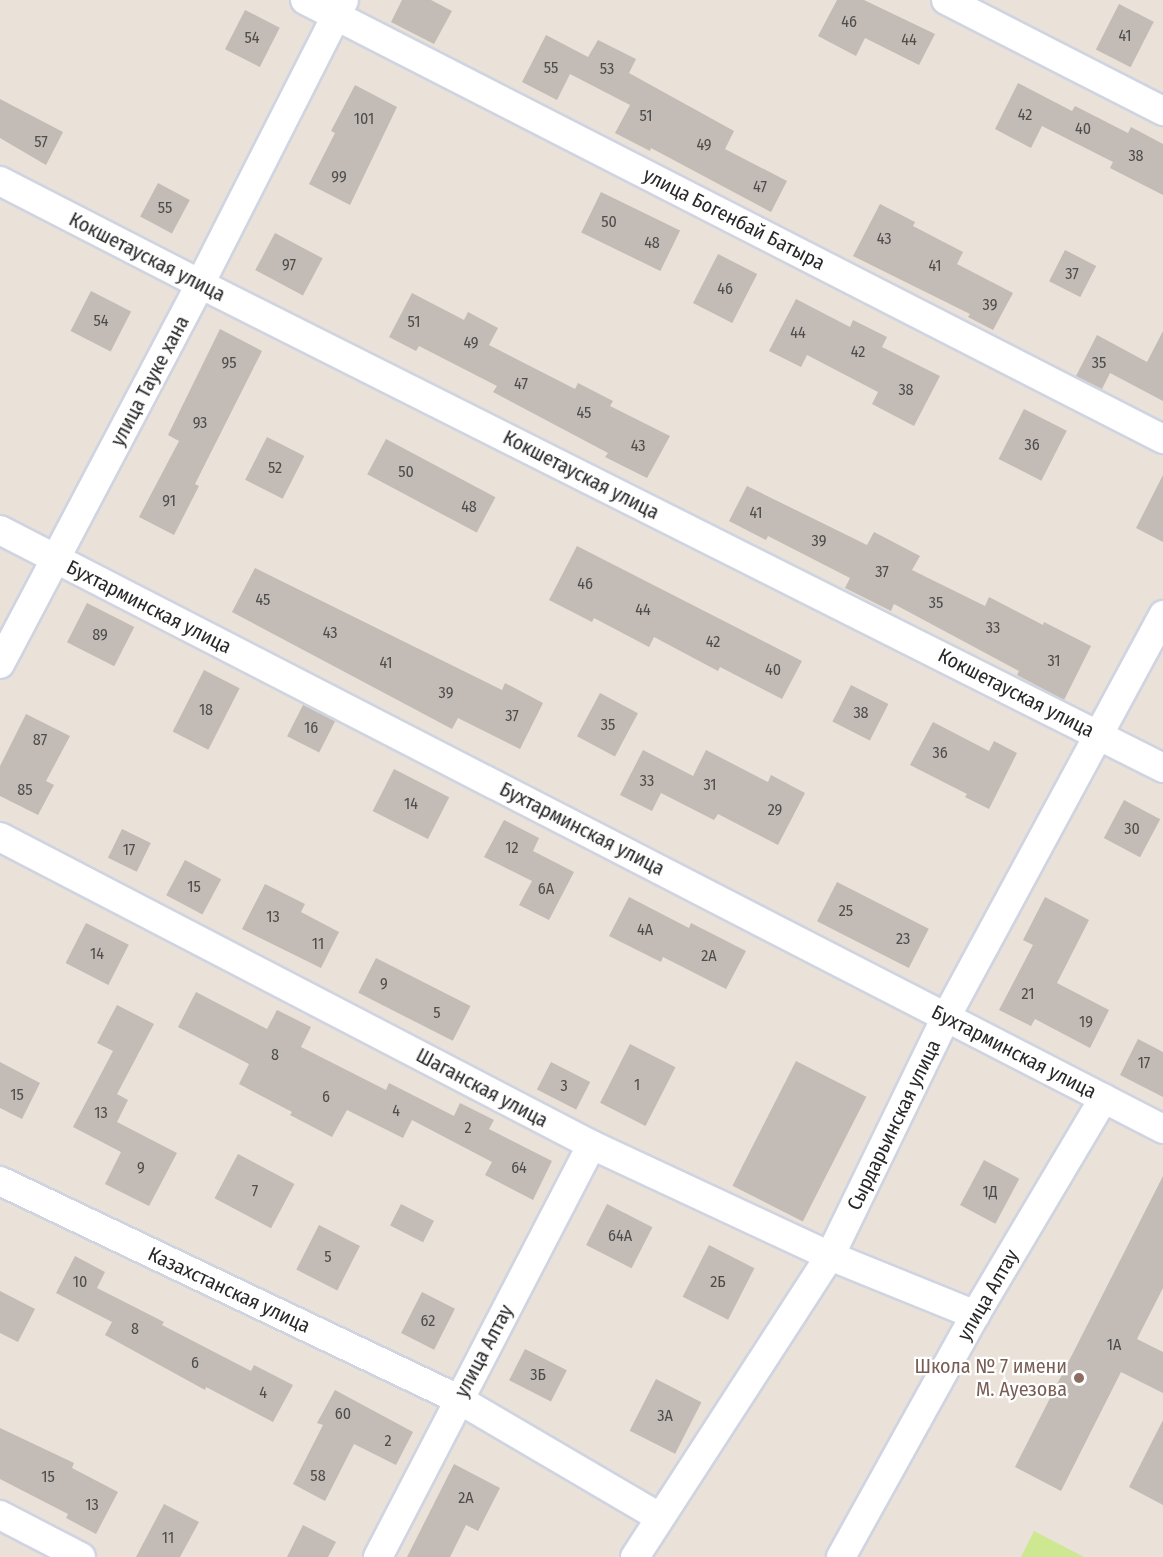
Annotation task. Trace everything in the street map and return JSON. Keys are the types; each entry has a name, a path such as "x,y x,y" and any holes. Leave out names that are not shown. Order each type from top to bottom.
{"street":[{"name":"улица Богенбай Батыра","path":"305,0 340,8 1163,439"},
{"path":"946,0 1163,111"},
{"name":"улица Тауке хана","path":"0,664 200,284 340,8"},
{"name":"Кокшетауская улица","path":"0,181 200,284 1163,768"},
{"name":"Бухтарминская улица","path":"0,530 1163,1129"},
{"name":"Сырдарьинская улица","path":"635,1557 830,1256 946,1017 1163,615"},
{"name":"Шаганская улица","path":"0,837 592,1145 830,1256 975,1315"},
{"name":"улица Алтау","path":"842,1557 975,1315 1104,1098"},
{"name":"улица Алтау","path":"378,1557 458,1399 592,1145"},
{"name":"Казахстанская улица","path":"0,1181 458,1399 659,1517"},
{"path":"0,1515 81,1557"}],"green space":[{"path":"1034,1531 1084,1557 1021,1557"}],"building":[{"path":"402,0 431,0 452,11 434,44 391,22"},
{"path":"837,0 864,0 935,34 919,65 865,38 856,56 818,36"},
{"path":"1119,4 1154,22 1131,67 1096,49"},
{"path":"245,10 280,28 260,67 225,49"},
{"path":"546,35 588,57 598,40 636,59 629,73 734,131 725,149 787,181 771,212 651,148 650,151 615,133 630,105 570,74 557,100 522,82"},
{"path":"1018,83 1072,111 1075,106 1128,133 1131,127 1163,144 1163,195 1110,168 1113,162 1042,126 1031,148 995,129"},
{"path":"355,85 397,107 350,205 309,184 335,133 331,131"},
{"path":"0,99 63,132 46,165 0,138"},
{"path":"158,183 190,200 172,233 140,217"},
{"path":"601,192 680,231 660,271 581,232"},
{"path":"880,204 915,222 913,226 963,252 957,264 1013,293 993,330 968,317 970,314 853,256"},
{"path":"275,233 323,258 303,295 255,270"},
{"path":"1065,250 1096,266 1080,297 1049,281"},
{"path":"718,254 757,274 732,323 693,303"},
{"path":"91,291 131,311 111,352 71,331"},
{"path":"412,293 464,320 468,312 498,328 489,345 575,389 578,383 613,401 610,406 670,436 647,478 605,457 608,453 493,392 497,386 419,346 416,351 389,337"},
{"path":"796,299 850,327 853,320 887,337 882,347 940,376 914,426 872,404 878,392 807,355 801,367 769,351"},
{"path":"220,329 262,351 195,484 199,486 174,535 139,517 179,441 168,435"},
{"path":"1163,331 1163,401 1110,373 1102,389 1076,376 1097,335 1147,362"},
{"path":"1024,409 1067,431 1041,481 999,459"},
{"path":"267,437 304,456 283,499 245,480"},
{"path":"386,439 495,497 477,533 367,474"},
{"path":"1163,475 1163,542 1136,528"},
{"path":"747,486 867,545 874,532 920,556 912,570 985,606 989,597 1043,625 1044,622 1091,646 1064,700 1017,675 1019,671 894,604 891,611 845,588 850,578 768,536 766,540 729,521"},
{"path":"577,546 802,661 782,699 720,667 718,671 654,637 649,647 594,618 592,622 549,600"},
{"path":"255,568 502,690 505,683 543,703 520,749 458,718 452,729 232,612"},
{"path":"87,603 134,627 114,666 67,642"},
{"path":"204,670 240,688 208,750 173,731"},
{"path":"851,685 888,704 870,741 832,722"},
{"path":"600,693 638,713 615,756 577,736"},
{"path":"303,705 335,721 319,753 287,736"},
{"path":"26,714 70,736 46,781 54,785 38,815 0,796 0,766"},
{"path":"933,722 989,751 994,741 1017,753 989,809 965,797 967,794 910,765"},
{"path":"643,750 693,776 706,750 768,782 771,775 805,793 778,845 718,814 714,820 661,793 652,811 620,795"},
{"path":"394,769 449,797 428,839 373,811"},
{"path":"1124,800 1160,819 1140,857 1104,838"},
{"path":"504,820 539,838 533,851 574,872 549,920 519,905 532,881 484,857"},
{"path":"122,829 151,843 137,872 108,858"},
{"path":"185,860 221,879 202,915 166,895"},
{"path":"837,882 929,929 909,968 817,921"},
{"path":"265,884 305,904 301,912 339,932 321,968 242,929"},
{"path":"629,897 689,928 691,923 746,951 726,989 663,957 661,962 609,936"},
{"path":"1045,897 1089,920 1057,983 1109,1010 1090,1048 1035,1019 1031,1026 999,1010 1033,945 1023,940"},
{"path":"86,923 129,945 108,985 66,963"},
{"path":"376,958 470,1006 453,1041 358,993"},
{"path":"196,992 267,1029 277,1010 311,1027 301,1047 386,1090 389,1083 454,1116 460,1103 494,1120 489,1129 552,1161 533,1200 485,1175 492,1162 412,1120 403,1138 347,1110 332,1137 290,1115 292,1112 239,1084 249,1064 178,1027"},
{"path":"117,1005 154,1024 117,1094 128,1100 117,1122 177,1153 149,1206 105,1184 121,1152 73,1127 113,1051 97,1043"},
{"path":"1138,1039 1163,1052 1163,1097 1120,1075"},
{"path":"630,1044 675,1067 645,1126 600,1103"},
{"path":"796,1061 866,1097 803,1222 732,1186"},
{"path":"0,1062 40,1083 22,1119 0,1108"},
{"path":"551,1062 590,1082 576,1110 537,1090"},
{"path":"238,1154 295,1184 271,1228 215,1198"},
{"path":"984,1160 1019,1179 995,1224 960,1205"},
{"path":"1163,1176 1163,1288 1137,1339 1163,1352 1163,1393 1121,1372 1061,1491 1015,1467"},
{"path":"401,1204 434,1221 423,1242 390,1225"},
{"path":"607,1204 652,1227 632,1268 586,1245"},
{"path":"319,1225 360,1246 337,1290 296,1270"},
{"path":"709,1245 754,1268 728,1320 683,1297"},
{"path":"75,1256 105,1272 97,1288 164,1322 162,1325 251,1371 254,1365 293,1385 273,1422 206,1387 205,1390 105,1335 112,1322 56,1293"},
{"path":"0,1291 35,1309 18,1342 0,1333"},
{"path":"422,1292 455,1309 434,1350 401,1333"},
{"path":"525,1349 567,1370 551,1402 509,1380"},
{"path":"656,1379 701,1402 675,1454 630,1431"},
{"path":"335,1390 413,1432 396,1465 354,1444 325,1501 293,1484 323,1425 317,1423"},
{"path":"1163,1420 1163,1505 1129,1487"},
{"path":"0,1428 74,1463 72,1468 118,1492 96,1534 66,1518 68,1514 0,1479"},
{"path":"454,1464 500,1488 478,1531 466,1525 450,1557 407,1557"},
{"path":"164,1504 199,1522 180,1557 136,1557"},
{"path":"303,1525 336,1542 328,1557 287,1557"}],"place":[{"name":"Школа № 7 имени М. Ауезова","path":"1079,1378"}]}
